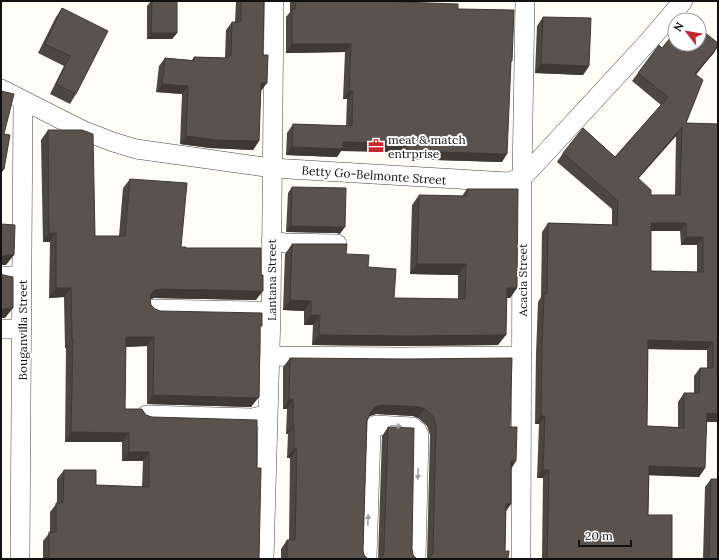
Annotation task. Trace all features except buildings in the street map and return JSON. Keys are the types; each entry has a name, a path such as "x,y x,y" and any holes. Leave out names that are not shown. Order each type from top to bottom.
{"street":[{"name":"Lantana Street","path":"264,559 271,313 274,1"},
{"name":"Acacia Street","path":"521,559 522,178 525,1"},
{"path":"522,178 648,42 682,1"},
{"name":"Betty Go-Belmonte Street","path":"1,89 82,130 113,142 136,148 272,168 492,182 508,182 522,178"},
{"name":"Bouganvilla Street","path":"20,559 23,101"},
{"path":"271,241 285,243 337,244"},
{"path":"1,276 22,276"},
{"path":"154,309 254,311 271,313"},
{"path":"1,329 22,328"},
{"path":"270,356 522,356"},
{"path":"146,415 253,418 268,414"},
{"path":"367,559 371,431 376,425 412,427 419,435 416,559"}],"place":[{"name":"meat & match entrprise","path":"376,146"}]}
